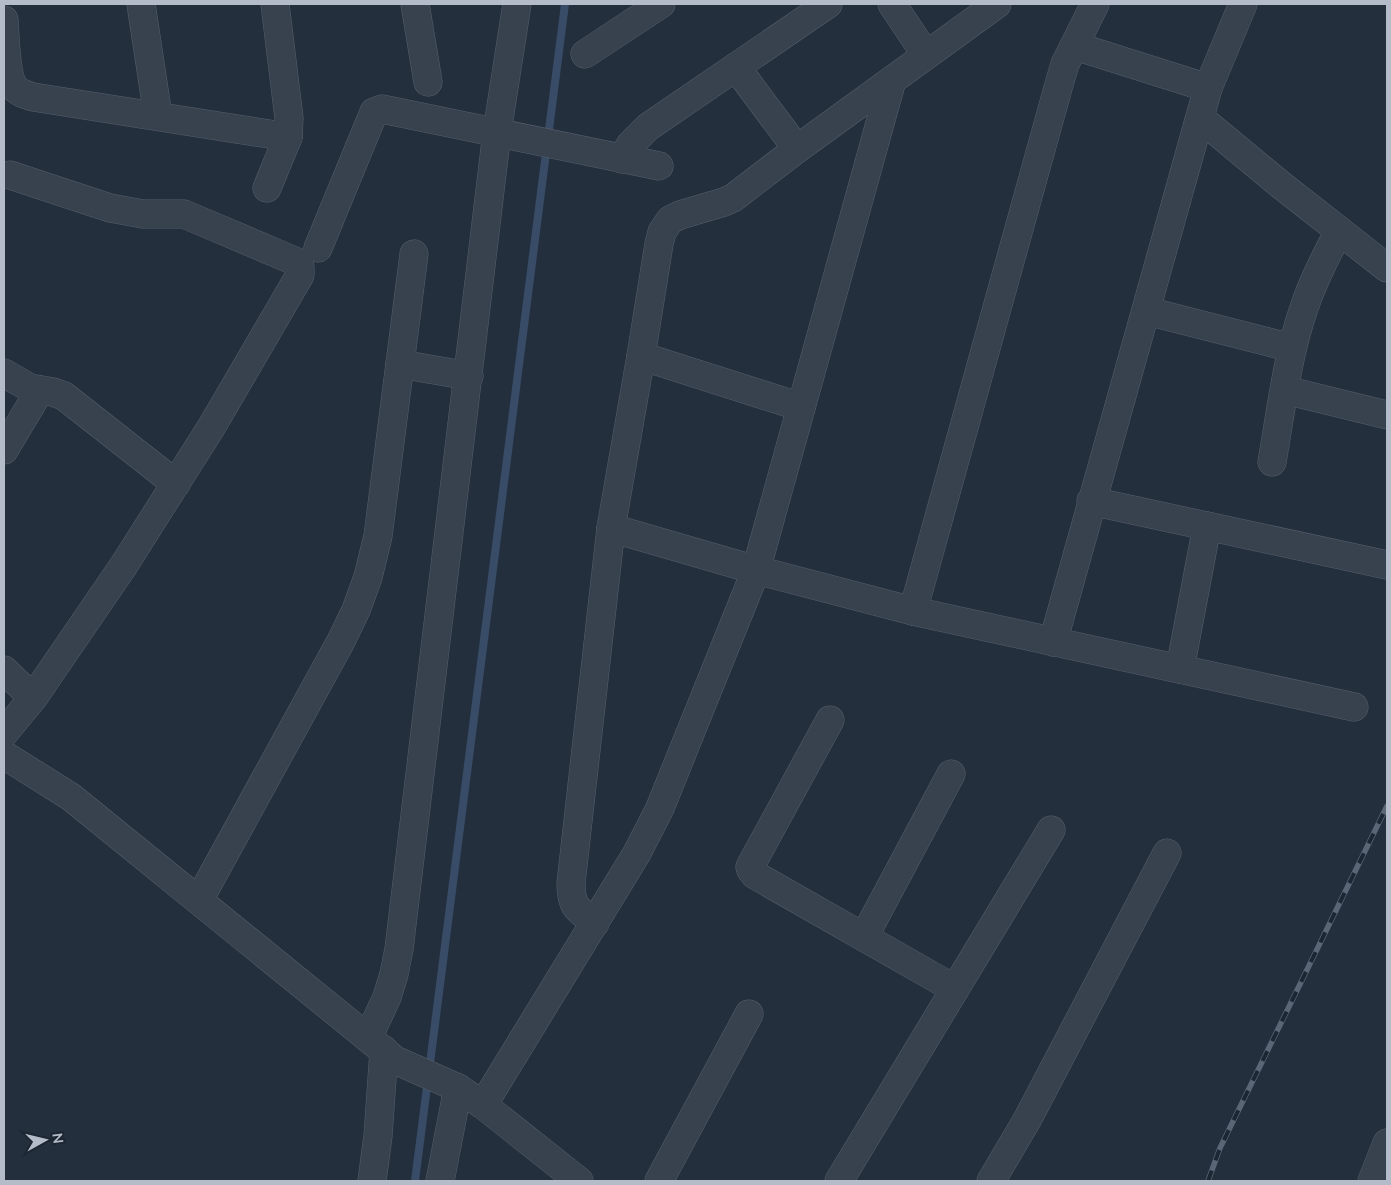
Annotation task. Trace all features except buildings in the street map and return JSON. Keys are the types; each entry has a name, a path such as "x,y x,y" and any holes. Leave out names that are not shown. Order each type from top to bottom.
{"street":[{"path":"141,4 158,116"},
{"path":"267,188 288,137 289,118 275,4"},
{"path":"415,4 428,82"},
{"path":"372,1181 378,1136 382,1049 387,997 399,949 469,376 502,134 517,4"},
{"path":"586,54 661,4"},
{"path":"621,159 631,144 648,127 828,4"},
{"path":"892,4 926,55"},
{"path":"594,923 576,907 571,895 571,883 611,528 662,232 670,220 680,215 733,198 797,149 997,4"},
{"path":"913,611 1065,64 1095,4"},
{"path":"1052,642 1208,88 1243,4"},
{"path":"4,20 10,78 14,88 21,93 33,97 288,137"},
{"path":"1075,46 1208,88"},
{"path":"736,67 797,149"},
{"path":"483,1105 637,853 660,808 756,570 892,80"},
{"path":"318,248 374,112 382,109 659,166"},
{"path":"1200,118 1281,185 1387,268"},
{"path":"4,733 33,698 124,565 212,426 300,275 300,267 297,262 184,214 142,214 110,208 6,175"},
{"path":"1272,462 1292,348 1316,276 1339,231"},
{"path":"199,900 341,641 356,610 368,577 378,536 414,254"},
{"path":"1146,311 1292,348"},
{"path":"641,356 801,408"},
{"path":"400,364 469,376"},
{"path":"4,373 30,388 64,396 176,484"},
{"path":"4,450 40,390"},
{"path":"1285,390 1387,415"},
{"path":"1091,501 1387,565"},
{"path":"1180,669 1208,526"},
{"path":"611,528 756,570 913,611 1354,707"},
{"path":"4,670 33,698"},
{"path":"830,720 750,867 751,870 755,875 955,988"},
{"path":"4,755 71,797 382,1049 450,1084 483,1105 579,1181"},
{"path":"864,937 951,774"},
{"path":"839,1181 1051,830"},
{"path":"992,1181 1027,1120 1167,853"},
{"path":"659,1181 749,1014"},
{"path":"440,1181 450,1084"},
{"path":"1372,1181 1387,1143"}],"waterway":[{"path":"415,1181 565,4"}],"railway":[{"path":"1208,1181 1220,1148 1387,806"}]}
